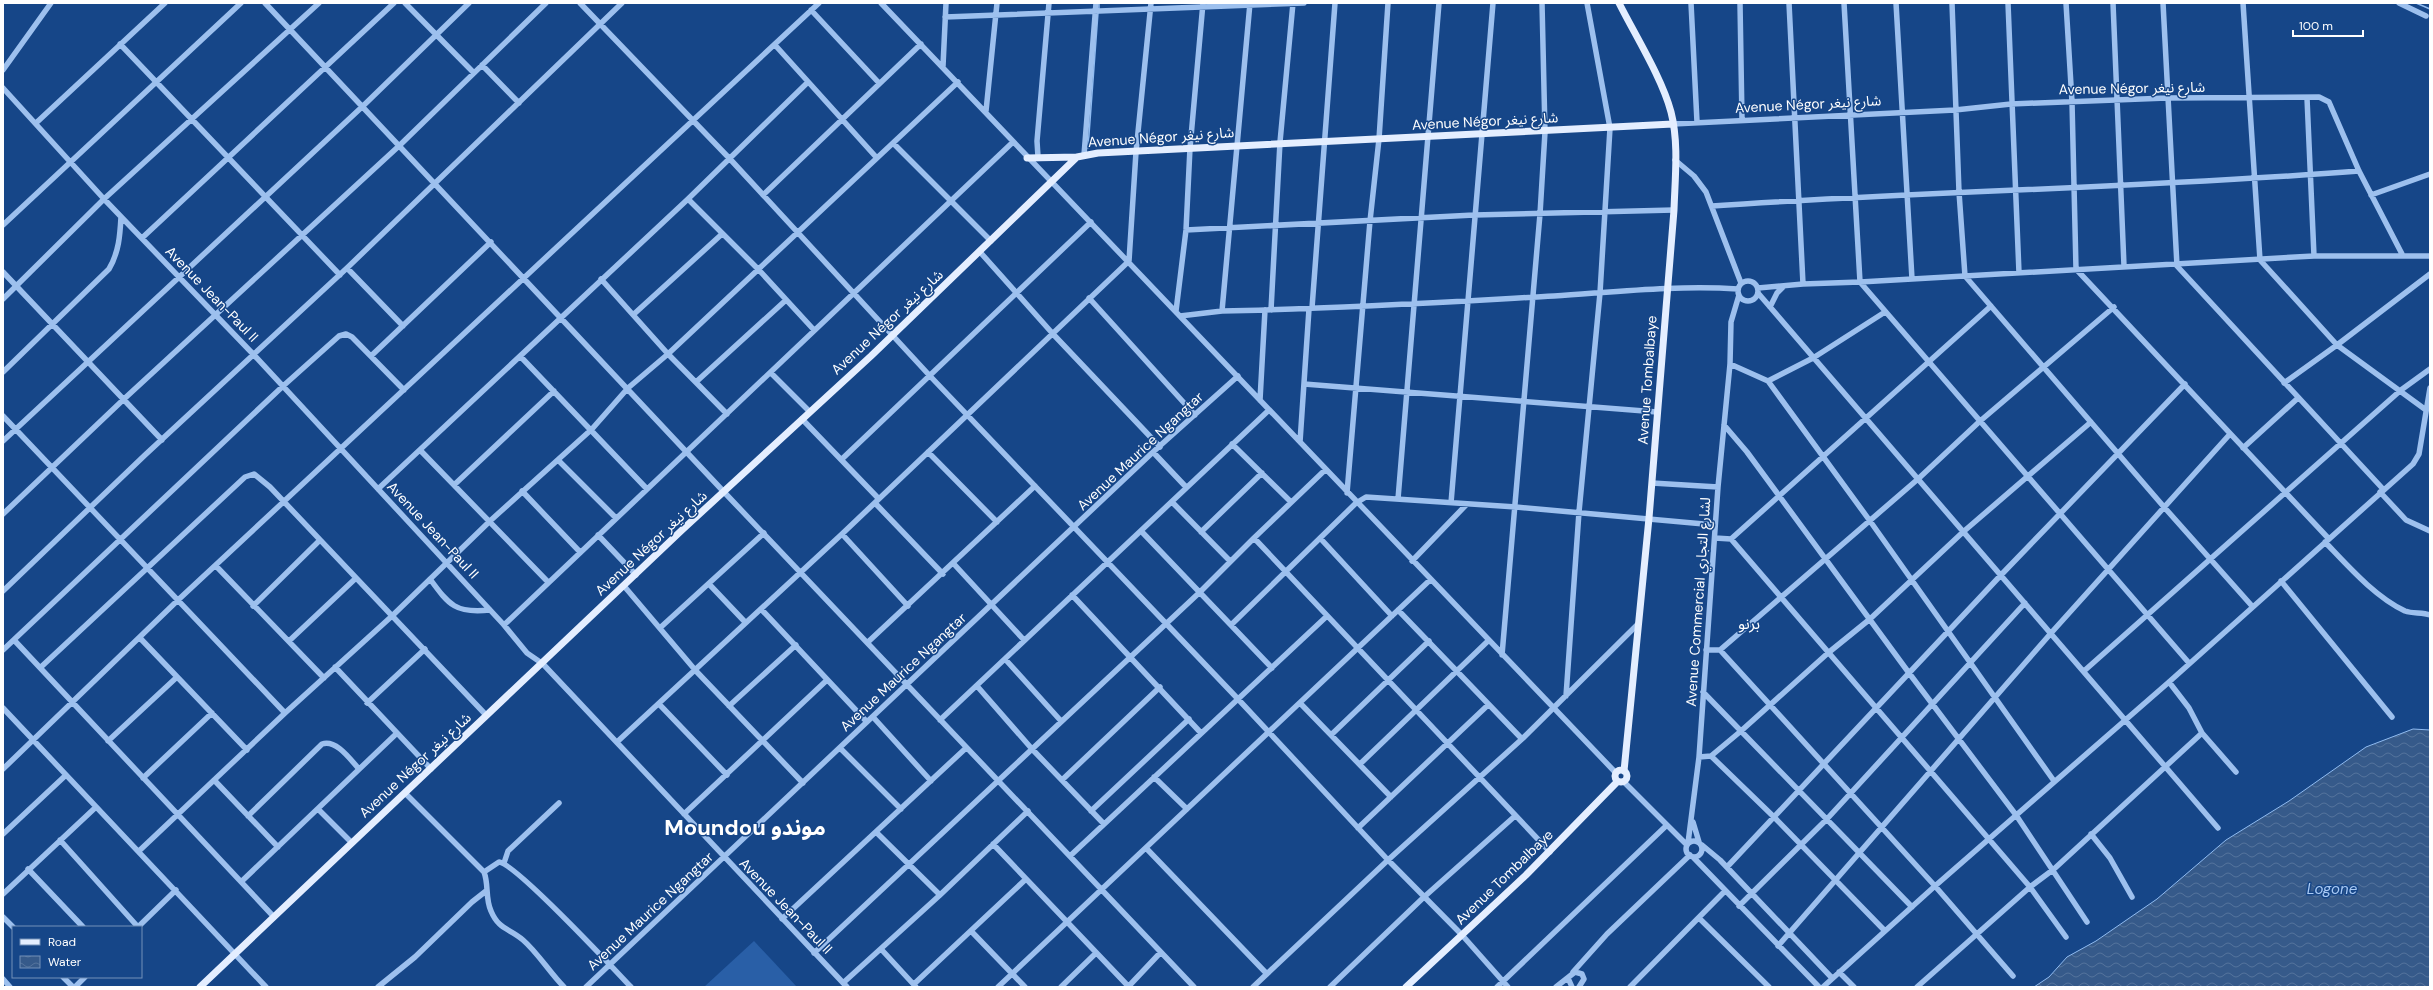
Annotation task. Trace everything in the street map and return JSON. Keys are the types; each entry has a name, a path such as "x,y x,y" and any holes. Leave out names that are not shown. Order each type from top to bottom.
{"main road":[{"name":"Avenue Tombalbaye","path":"1619,3 1668,102 1673,124 1675,160 1674,210 1652,483 1624,771"},
{"name":"Avenue Négor شارع نيغر","path":"200,987 351,842 431,769 486,715 543,664 636,574 893,335 1080,156 1280,142 1545,132 1673,124"},
{"path":"1027,158 1080,156"},
{"path":"1619,770 1624,771 1627,776 1621,782 1614,777 1615,772 1619,770"},
{"name":"Avenue Tombalbaye","path":"1406,987 1550,852 1621,782"}],"street":[{"path":"3,70 52,3"},
{"path":"36,123 165,3"},
{"path":"3,225 241,3"},
{"path":"265,3 561,316 686,452 868,642 966,748 1028,811 1160,953 1194,987"},
{"path":"3,299 104,199 319,3"},
{"path":"142,238 394,3"},
{"path":"405,3 474,73"},
{"path":"3,441 180,278 265,196 363,106 469,3"},
{"path":"3,514 301,234 400,145 546,3"},
{"path":"580,3 601,23 692,121 730,159 930,376 968,414 1074,528 1238,699 1388,860 1462,935 1508,987"},
{"path":"3,591 89,508 340,275 622,3"},
{"path":"3,769 177,601 342,449 524,277 819,3"},
{"path":"881,3 986,111 1027,158 1053,182 1238,376 1356,503 1615,772"},
{"path":"943,66 946,3"},
{"path":"986,111 997,3"},
{"path":"1038,157 1037,140 1049,3"},
{"path":"1080,156 1096,3"},
{"path":"1222,311 1250,3"},
{"path":"1260,400 1275,226 1280,142 1293,3"},
{"path":"945,17 1096,12 1151,6 1304,3"},
{"path":"1300,442 1336,3"},
{"path":"1347,493 1370,221 1379,139 1388,3"},
{"path":"1398,499 1408,393 1439,3"},
{"path":"1451,503 1493,3"},
{"path":"1502,655 1516,507 1540,214 1545,132 1542,3"},
{"path":"1566,696 1579,512 1600,293 1610,128 1587,3"},
{"path":"1691,3 1697,122"},
{"path":"1740,3 1742,120"},
{"path":"1789,3 1803,284"},
{"path":"1844,3 1860,282 1979,422 2189,663"},
{"path":"1896,3 1901,112 1912,279"},
{"path":"1952,3 1955,110 1965,276 2043,368 2252,606"},
{"path":"2008,3 2011,104 2020,274"},
{"path":"2066,3 2072,102 2076,269 2285,492 2358,576 2407,612 2430,615"},
{"path":"2113,3 2124,266"},
{"path":"2164,3 2177,266 2340,443 2406,520 2420,528 2430,530"},
{"path":"2243,3 2256,177 2260,260 2337,345 2401,390 2426,410"},
{"path":"2399,3 2426,16"},
{"path":"1178,314 1186,230 1190,148 1203,5"},
{"path":"617,742 696,670 800,571 842,534 1089,298 1129,262 1136,152 1151,6"},
{"path":"811,10 879,83"},
{"path":"120,44 158,82 192,120 340,275"},
{"path":"763,195 921,44"},
{"path":"775,45 840,120 876,158"},
{"path":"482,65 519,103"},
{"path":"139,851 215,781 285,713 392,616 490,521 592,429 628,388 668,354 958,82"},
{"path":"378,489 561,316 688,199 808,83"},
{"name":"Avenue Jean-Paul II","path":"3,88 104,199 342,449 504,625 527,653 543,664 845,985"},
{"name":"Avenue Négor شارع نيغر","path":"1673,124 1955,110 2011,104 2168,98 2250,99 2319,97 2329,102 2359,171 2402,254"},
{"path":"2307,98 2314,256"},
{"path":"504,625 771,373 814,330 856,294 1013,142"},
{"path":"893,143 991,241"},
{"path":"1675,160 1694,176 1706,192 1741,283 1751,281 1770,307 1813,358 1866,417 2025,603 2052,632 2218,828"},
{"path":"1712,206 1854,197 2120,186 2359,171"},
{"path":"2371,195 2430,174"},
{"path":"688,199 758,269 814,330"},
{"path":"1186,230 1230,229 1474,215 1674,210"},
{"path":"3,372 53,326 110,269 115,258 119,242 121,217"},
{"path":"842,459 1018,294 1091,222"},
{"path":"634,314 722,234"},
{"path":"371,356 491,242"},
{"path":"980,252 1053,334 1160,447"},
{"path":"1178,314 1533,297 1694,286 1739,292 1749,301 1758,291 1803,284 2020,274 2124,266 2177,266 2314,256 2402,254 2430,256"},
{"path":"347,268 403,326"},
{"path":"3,272 162,440"},
{"path":"2284,383 2337,345 2430,274"},
{"path":"601,279 634,314 668,354 727,414"},
{"name":"Avenue Commercial لشارع التجاري","path":"1693,819 1699,757 1718,487 1730,364 1732,322 1741,283"},
{"path":"1770,307 1777,293 1784,286"},
{"path":"1089,298 1196,415"},
{"path":"696,382 786,300"},
{"path":"1715,538 1731,539 1778,495 1991,306"},
{"path":"1706,650 1720,650 1918,479 1979,422 2114,308"},
{"path":"1768,381 1813,358 1885,312"},
{"path":"3,650 282,386 339,336 346,334 352,337 404,390"},
{"path":"520,356 592,429 647,489"},
{"path":"1730,364 1768,381 1870,521 2054,781"},
{"path":"2084,671 2340,443 2401,390 2430,368"},
{"path":"771,373 810,412"},
{"name":"Avenue Maurice Ngangtar","path":"586,987 908,685 1153,452 1238,376"},
{"path":"1304,384 1657,412"},
{"path":"1727,867 1824,765 1908,673 2118,452 2185,384"},
{"path":"1823,987 2054,781 2169,682 2416,459 2430,388"},
{"path":"454,485 554,391"},
{"path":"2243,448 2298,398"},
{"path":"940,720 1107,562 1142,532 1186,488 1269,410"},
{"path":"3,416 146,569 285,713"},
{"path":"802,419 842,459 943,574"},
{"path":"1699,757 1711,756 1742,731 1828,653 1870,619 1964,532 2091,422"},
{"path":"1724,425 1826,558 1908,673 2016,815 2054,869 2087,922"},
{"path":"1778,946 1835,879 1960,740 1995,697 2052,632 2230,434"},
{"path":"1232,444 1291,502"},
{"path":"420,450 548,582"},
{"path":"928,452 997,522"},
{"path":"1153,452 1186,488"},
{"path":"558,460 616,518"},
{"path":"814,953 997,780 1200,592 1230,561 1325,470"},
{"path":"1201,532 1262,473"},
{"path":"40,667 249,474 258,475 425,649 486,715"},
{"path":"1652,483 1718,487"},
{"path":"868,642 943,574 1035,486"},
{"path":"522,492 580,552"},
{"path":"1230,626 1356,503 1366,497 1579,512 1716,525"},
{"path":"1172,502 1230,561"},
{"path":"1412,561 1466,505"},
{"path":"1142,532 1200,592 1230,626 1272,668"},
{"path":"661,627 764,533"},
{"path":"842,534 908,606"},
{"path":"598,535 636,574"},
{"path":"1254,538 1388,680 1414,710 1550,852"},
{"path":"1320,538 1392,616"},
{"path":"1731,539 1780,598 1990,839 2030,887 2066,937"},
{"path":"253,606 320,540"},
{"path":"953,563 1024,640"},
{"path":"216,566 324,678"},
{"path":"289,641 356,578"},
{"path":"430,579 442,595 455,606 471,612 490,610"},
{"path":"998,987 1430,580"},
{"path":"2281,581 2392,717"},
{"path":"709,584 745,622"},
{"path":"624,586 661,627 696,670 803,783"},
{"path":"1072,595 1160,687 1201,733"},
{"path":"1739,906 1753,894 1827,819 2025,603"},
{"path":"761,609 796,644 827,680 867,722"},
{"path":"1398,610 1522,739"},
{"path":"1070,856 1327,616"},
{"path":"1253,987 1388,860 1480,778 1554,709 1638,624"},
{"path":"140,638 247,750"},
{"path":"14,640 242,881 274,917"},
{"path":"1360,764 1414,710 1489,640"},
{"path":"1331,735 1429,642"},
{"path":"729,706 796,644"},
{"path":"367,703 425,649"},
{"path":"1720,650 1881,829 1935,886 2013,976"},
{"path":"1005,659 1061,721"},
{"path":"335,667 396,734 431,769"},
{"path":"108,741 177,677"},
{"path":"684,814 827,680"},
{"path":"2169,682 2190,708 2202,733 2236,772"},
{"path":"977,686 1032,749 1104,824"},
{"path":"1062,780 1160,687"},
{"path":"1703,692 1800,790 1912,907"},
{"path":"1300,703 1391,797"},
{"path":"659,704 727,775"},
{"path":"1358,828 1488,705"},
{"path":"3,708 266,987"},
{"path":"143,778 212,713"},
{"path":"873,717 931,782"},
{"path":"1091,810 1189,719"},
{"path":"1917,987 2030,887 2054,869 2202,733"},
{"path":"242,881 396,734"},
{"path":"248,816 322,744 327,742 334,744 359,769"},
{"path":"840,748 901,809"},
{"path":"782,919 966,748"},
{"path":"1711,756 1774,817 1885,931"},
{"path":"3,834 66,775"},
{"path":"1154,777 1187,809"},
{"path":"215,781 278,847"},
{"path":"1621,782 1688,844"},
{"path":"405,793 484,872 488,882 486,891 489,907 498,925 503,930 510,930 524,941 564,987"},
{"path":"504,863 508,851 560,803"},
{"path":"3,894 96,807"},
{"path":"318,809 351,842"},
{"path":"845,985 881,949 1028,811"},
{"path":"1330,987 1424,897 1515,816"},
{"path":"1556,987 1568,978 1607,934 1692,856 1702,852 1693,819"},
{"path":"1693,819 1686,851 1819,987"},
{"path":"1497,987 1667,825"},
{"path":"876,832 940,895"},
{"path":"2091,834 2110,858 2132,897"},
{"path":"60,840 137,926"},
{"path":"1688,844 1694,840 1727,867 1832,978"},
{"path":"993,844 1068,921 1128,987 1160,953"},
{"path":"1146,848 1267,974"},
{"path":"484,872 499,862 504,863 538,891 631,987"},
{"path":"28,870 82,926"},
{"path":"881,949 916,986 1026,879"},
{"path":"139,926 176,890"},
{"path":"378,987 414,957 472,902 486,891"},
{"path":"1630,987 1700,919 1726,891"},
{"path":"3,918 12,927"},
{"path":"1700,919 1769,987"},
{"path":"972,932 1025,987"},
{"path":"1061,987 1096,953"},
{"path":"1573,972 1580,973 1583,976 1581,987"},
{"path":"1839,972 1854,987"},
{"path":"64,978 74,987 84,978"},
{"path":"1568,978 1572,987"},
{"path":"3,979 10,987"}],"shaded area":[{"path":"754,941 797,987 704,987"}],"water":[{"name":"Logone","path":"2413,729 2430,730 2430,987 2034,987 2049,977 2067,957 2096,941 2157,899 2226,840 2289,801 2366,747"}],"waterway":[{"path":"1099,3 1099,9"},
{"path":"2416,3 2430,9"},
{"path":"1088,148 1098,13"}],"district":[{"name":"برنو","path":"1749,623"},
{"name":"Moundou موندو","path":"745,827"}]}
